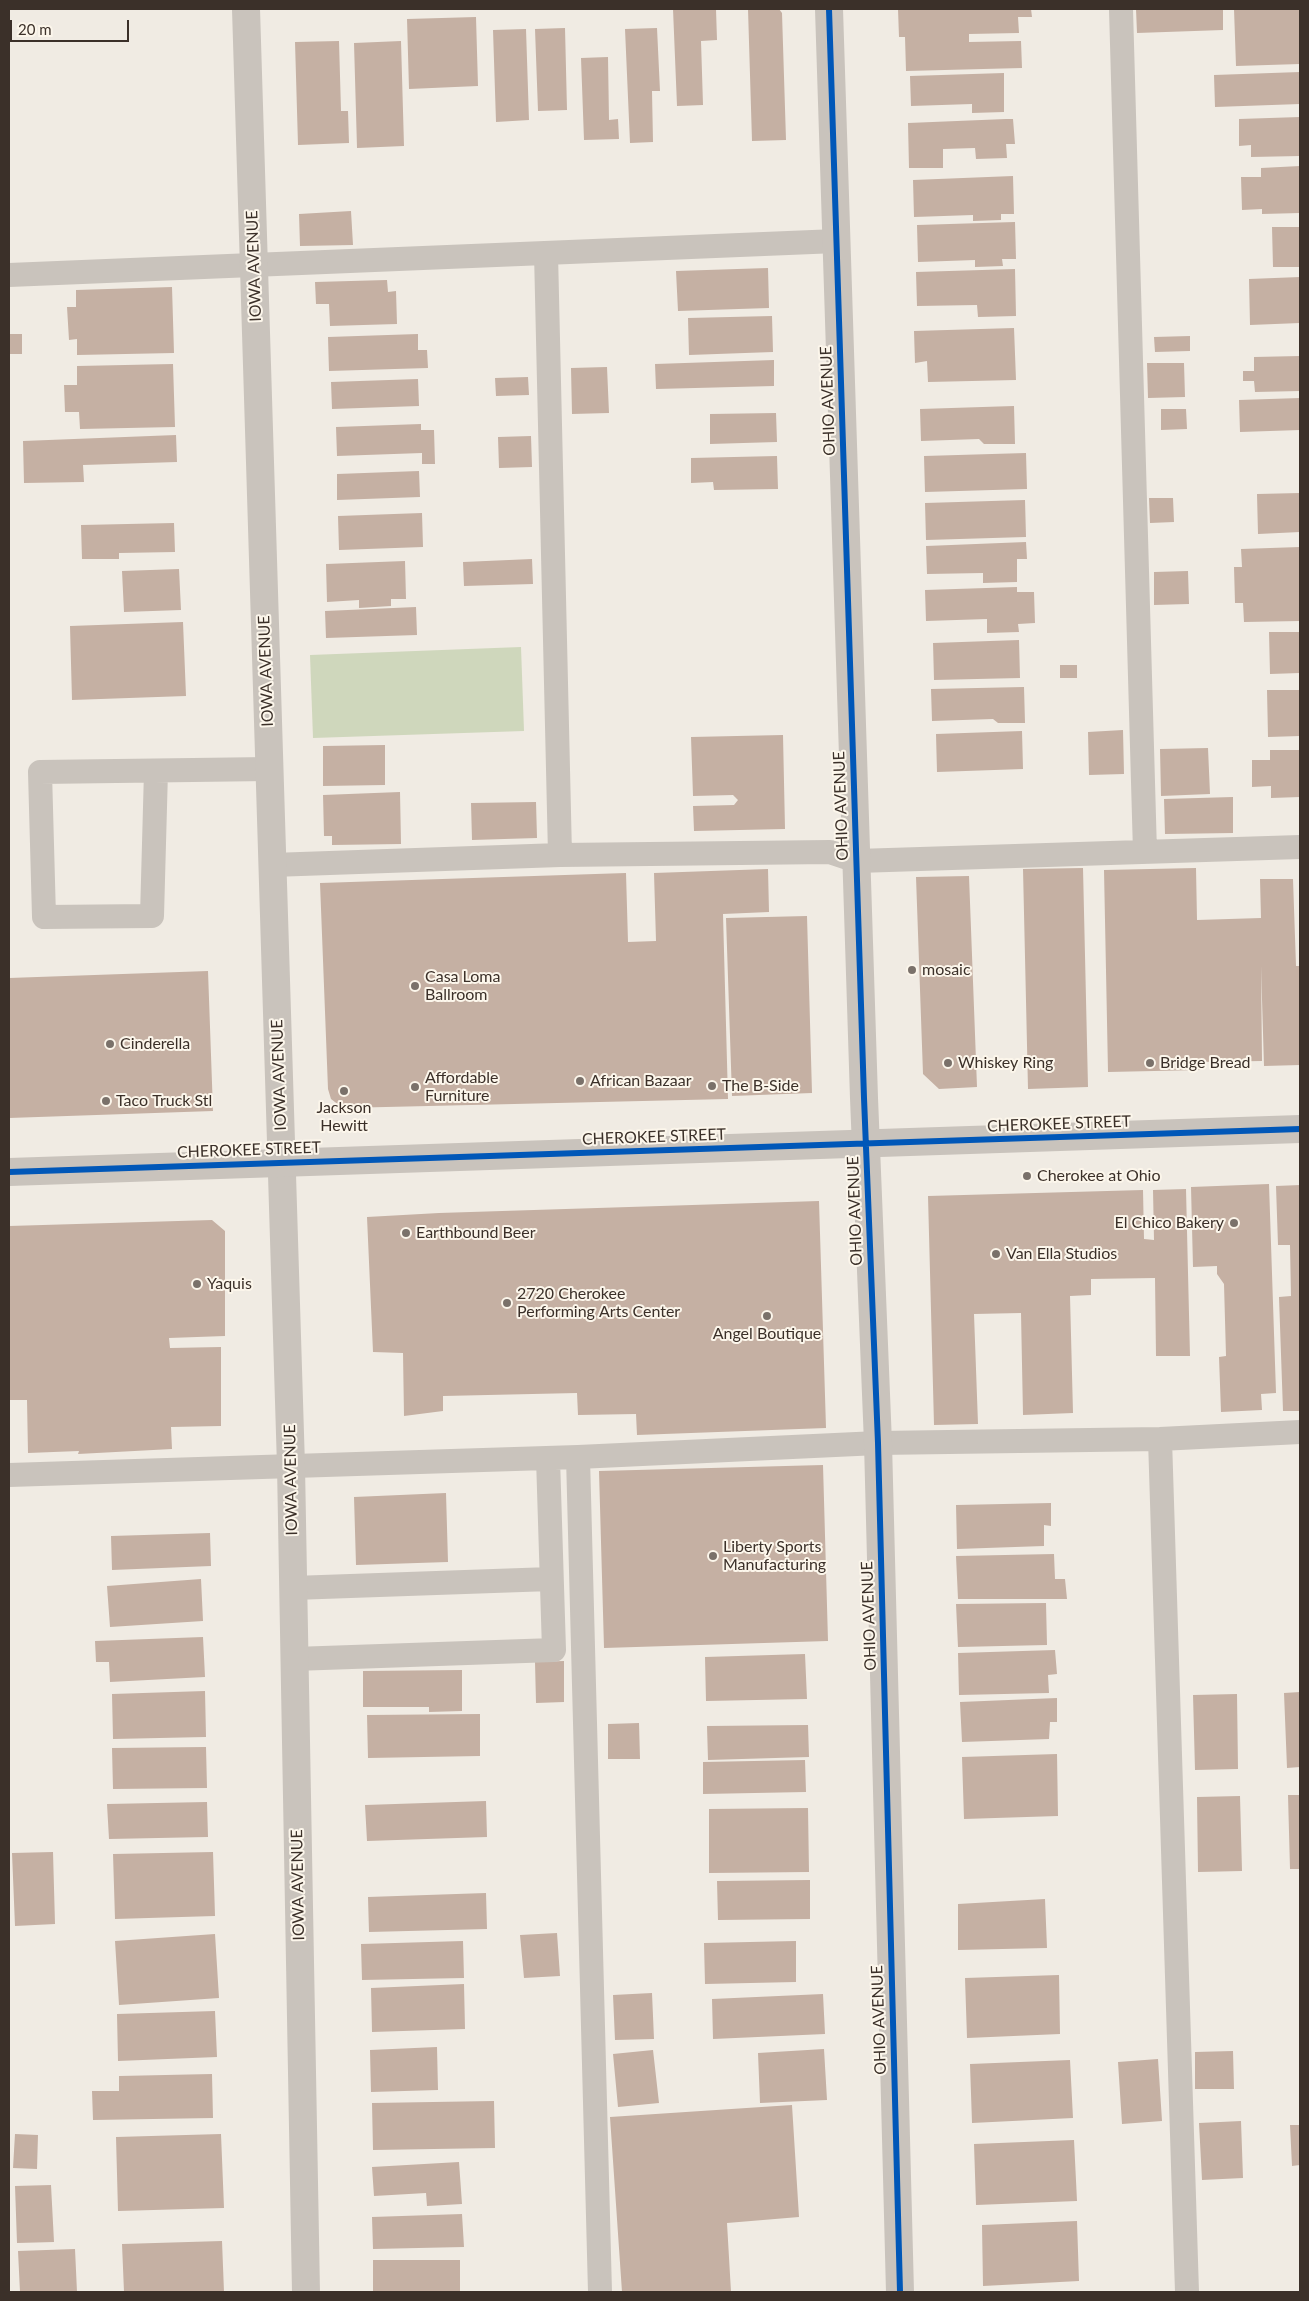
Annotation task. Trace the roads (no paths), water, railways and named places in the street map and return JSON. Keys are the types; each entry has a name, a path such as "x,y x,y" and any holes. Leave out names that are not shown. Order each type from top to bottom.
{"street":[{"name":"IOWA AVENUE","path":"246,9 291,1466 306,2292"},
{"name":"OHIO AVENUE","path":"830,9 866,1144 878,1443 900,2292"},
{"name":"CHEROKEE STREET","path":"9,1172 1300,1129"}],"lane":[{"path":"1121,9 1145,852"},
{"path":"9,274 837,241"},
{"path":"546,253 560,855"},
{"path":"156,771 152,916 44,917 40,772 269,770"},
{"path":"272,865 560,855 830,852 857,861 1300,848"},
{"path":"9,1474 578,1457 878,1443 1160,1439 1300,1432"},
{"path":"1160,1439 1187,2292"},
{"path":"578,1457 600,2292"},
{"path":"294,1659 554,1650 548,1458"},
{"path":"293,1588 551,1579"}],"place":[{"name":"mosaic","path":"912,970"},
{"name":"Casa Loma Ballroom","path":"415,986"},
{"name":"Cinderella","path":"110,1044"},
{"name":"Whiskey Ring","path":"948,1063"},
{"name":"Bridge Bread","path":"1150,1063"},
{"name":"African Bazaar","path":"580,1081"},
{"name":"The B-Side","path":"712,1086"},
{"name":"Affordable Furniture","path":"415,1087"},
{"name":"Jackson Hewitt","path":"344,1091"},
{"name":"Taco Truck Stl","path":"106,1101"},
{"name":"Cherokee at Ohio","path":"1027,1176"},
{"name":"El Chico Bakery","path":"1234,1223"},
{"name":"Earthbound Beer","path":"406,1233"},
{"name":"Van Ella Studios","path":"996,1254"},
{"name":"Yaquis","path":"197,1284"},
{"name":"2720 Cherokee Performing Arts Center","path":"507,1303"},
{"name":"Angel Boutique","path":"767,1316"},
{"name":"Liberty Sports Manufacturing","path":"713,1556"}]}
